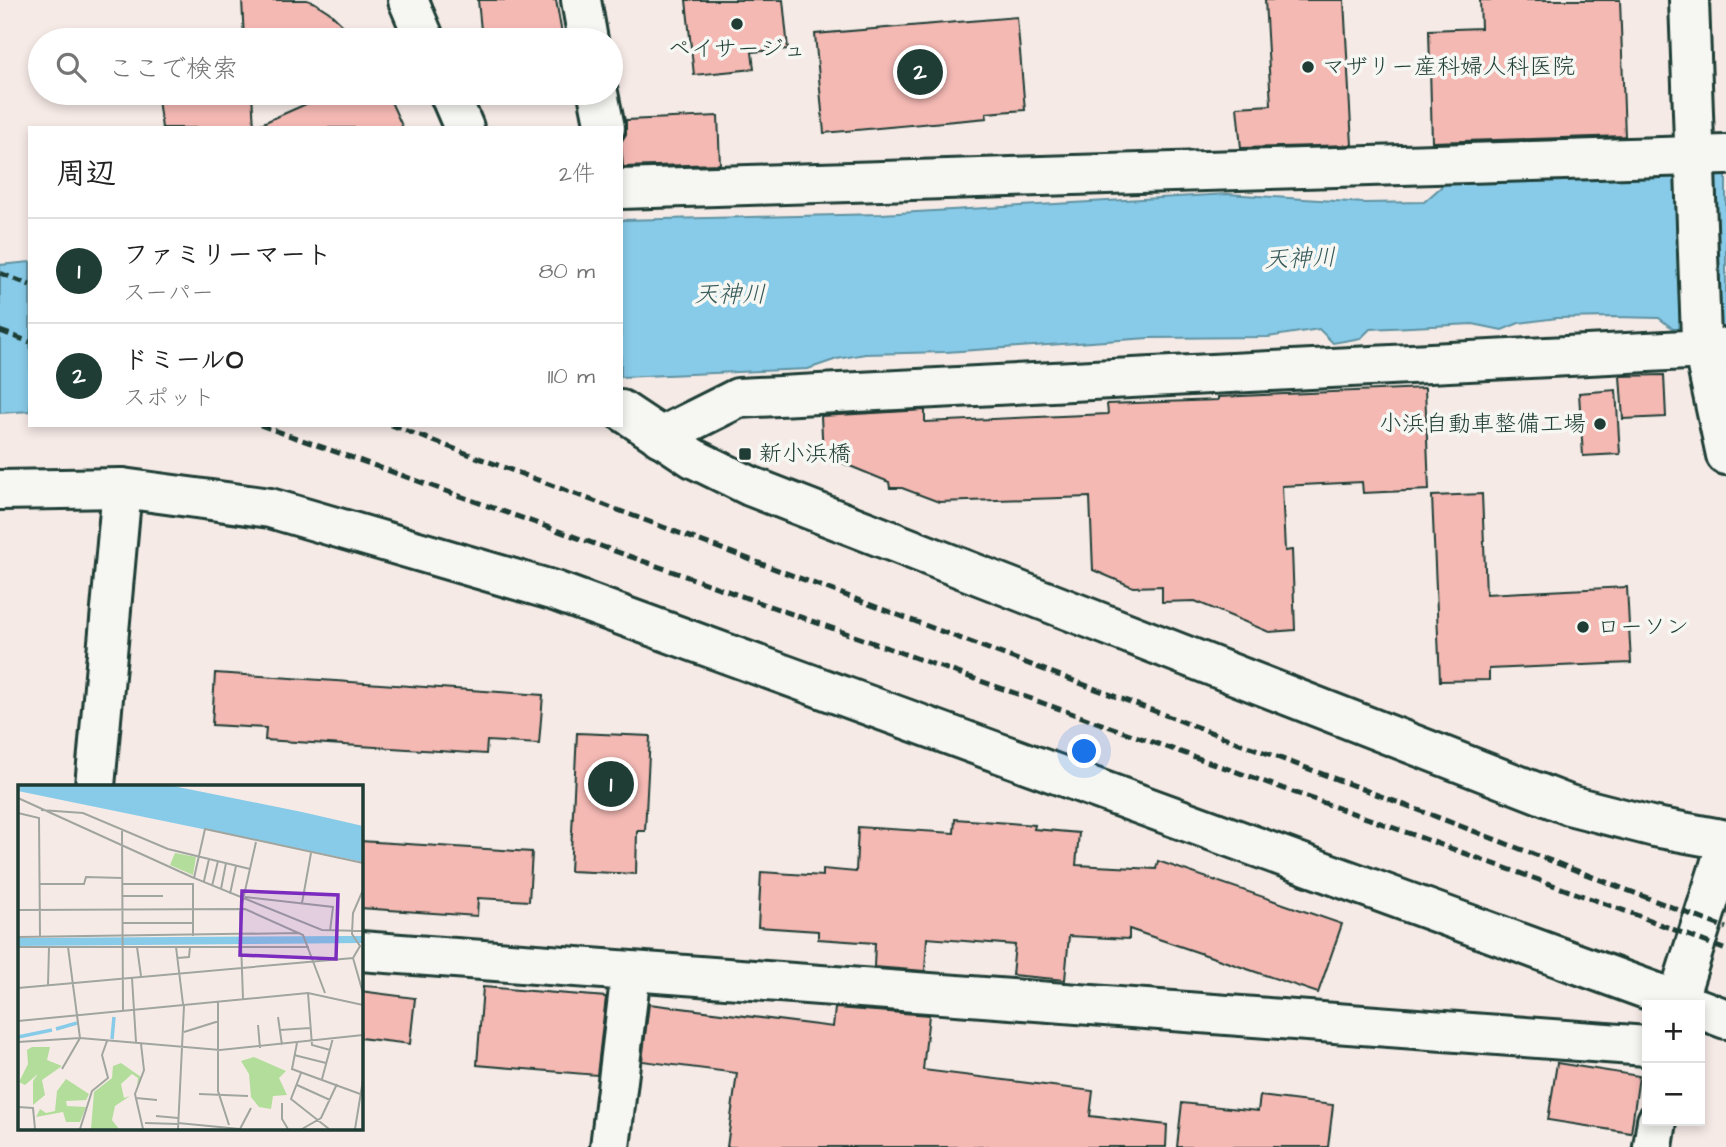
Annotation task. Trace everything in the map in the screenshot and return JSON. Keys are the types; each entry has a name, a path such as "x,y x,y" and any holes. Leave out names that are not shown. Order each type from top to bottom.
{"street":[{"path":"408,0 420,28"},
{"path":"581,0 586,28"},
{"path":"1689,0 1705,159 1710,345 1726,455"},
{"path":"454,105 463,126"},
{"path":"600,105 605,126"},
{"path":"623,189 1705,159"},
{"path":"660,437 738,398 1710,345"},
{"path":"623,411 693,458 750,486 1569,805 1655,827 1726,840"},
{"path":"0,490 122,488 270,508 555,591 1671,1000"},
{"path":"95,785 122,488"},
{"path":"1686,1000 1726,846"},
{"path":"362,951 1642,1046"},
{"path":"610,1147 631,972"},
{"path":"1705,1012 1726,1019"},
{"path":"1653,1147 1656,1126"}],"water":[{"name":"天神川","path":"1726,168 1726,329 1677,332 1659,318 1557,318 1519,323 1502,330 1473,324 1370,329 1361,338 1333,343 1319,329 1268,337 1149,338 946,352 865,354 837,359 808,369 623,377 623,220 881,214 1228,194 1365,203 1424,202 1448,181"},
{"path":"28,262 28,411 0,413 0,265"}],"building":[{"path":"242,0 307,0 329,12 346,28 243,28"},
{"path":"478,0 556,0 561,28 481,28"},
{"name":"ペイサージュ","path":"686,0 783,0 788,49 752,52 754,69 694,75"},
{"name":"マザリー産科婦人科医院","path":"1265,0 1344,0 1352,145 1241,148 1237,107 1271,105"},
{"path":"1480,0 1620,0 1625,136 1432,142 1429,30 1481,28"},
{"path":"1017,17 1025,110 986,113 987,118 824,133 815,34"},
{"path":"159,105 253,105 254,126 162,126"},
{"path":"304,105 392,105 402,126 256,126"},
{"path":"718,116 720,164 623,167 626,120"},
{"path":"1664,375 1666,417 1623,419 1620,376"},
{"path":"1425,388 1429,490 1363,493 1362,482 1282,486 1285,551 1292,550 1295,630 1269,632 1195,601 1162,602 1162,586 1133,587 1093,570 1090,497 939,502 902,488 890,488 889,482 823,455 821,416 925,410 925,422 1108,414 1107,404"},
{"name":"小浜自動車整備工場","path":"1616,390 1620,454 1583,456 1579,393"},
{"path":"1482,494 1486,594 1627,587 1631,663 1489,669 1489,680 1440,681 1432,496"},
{"path":"215,673 543,695 539,744 487,741 486,754 265,740 266,728 212,725"},
{"path":"577,733 650,736 645,831 637,831 636,874 570,871"},
{"path":"955,819 1035,825 1034,829 1079,833 1076,865 1156,869 1158,861 1342,924 1318,993 1129,929 1129,939 1069,936 1065,980 1012,975 1015,945 927,938 925,971 874,967 875,943 818,939 818,931 758,927 761,872 823,876 823,869 856,872 858,827 954,833"},
{"path":"362,841 532,852 529,901 478,898 477,916 362,908"},
{"path":"483,987 606,997 597,1075 477,1065"},
{"path":"362,991 415,998 410,1044 362,1038"},
{"path":"649,1004 833,1027 835,1008 929,1015 923,1070 1093,1091 1090,1116 1167,1125 1166,1147 727,1147 737,1073 642,1061"},
{"path":"1557,1063 1639,1076 1631,1133 1548,1120"},
{"path":"1260,1096 1333,1105 1328,1147 1177,1147 1182,1103 1258,1111"}],"railway":[{"path":"0,273 28,284"},
{"path":"0,331 28,341"},
{"path":"266,427 1372,820 1726,950"},
{"path":"396,427 1726,928"}],"place":[{"name":"ペイサージュ","path":"737,24"},
{"name":"マザリー産科婦人科医院","path":"1308,67"},
{"name":"ドミールO","path":"920,72"},
{"name":"小浜自動車整備工場","path":"1600,424"},
{"name":"新小浜橋","path":"745,454"},
{"name":"ローソン","path":"1583,627"},
{"name":"ファミリーマート","path":"611,784"}]}
